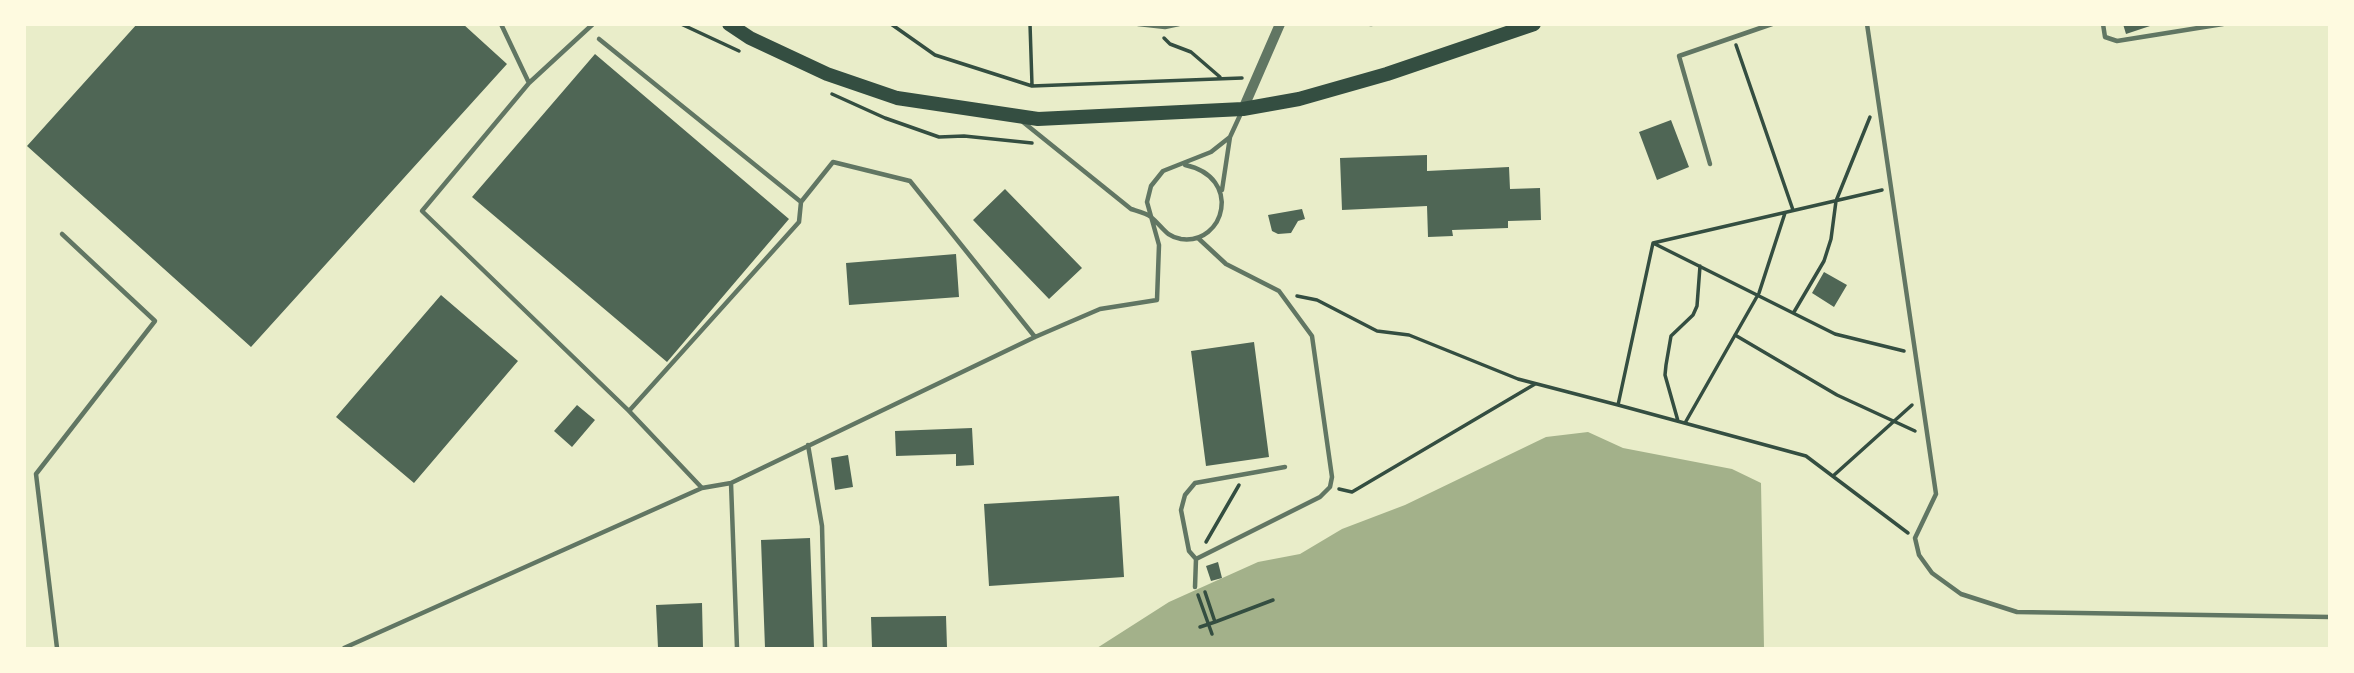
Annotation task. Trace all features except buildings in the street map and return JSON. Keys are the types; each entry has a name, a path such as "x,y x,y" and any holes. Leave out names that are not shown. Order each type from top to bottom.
{"main road":[{"path":"729,24 750,38 827,74 897,98 1038,119 1243,109 1299,99 1375,78 1534,24"}],"street":[{"path":"1243,109 1254,78 1280,24"}],"lane":[{"path":"501,24 530,83"},
{"path":"593,24 530,83 422,211 629,411 702,488"},
{"path":"1138,24 1179,24"},
{"path":"1710,164 1679,55 1772,24"},
{"path":"1867,24 1936,494 1915,538 1919,555 1932,573 1961,594 2017,612 2329,617"},
{"path":"2102,24 2105,37 2118,41 2224,24"},
{"path":"599,39 801,202"},
{"path":"1198,238 1213,228 1221,212 1230,137 1243,109"},
{"path":"1014,116 1131,209 1150,216 1166,235 1198,238 1226,264 1279,291 1312,336 1332,467 1330,487 1320,497 1196,559"},
{"path":"344,649 702,488 731,483 1035,337 1100,309 1157,300 1159,245 1147,202 1151,186 1163,172 1211,152 1230,137"},
{"path":"629,411 799,222 801,202 834,162 910,181 1035,337"},
{"path":"1184,165 1202,168 1214,177 1222,191"},
{"path":"57,649 36,474 155,321 62,234"},
{"path":"808,445 822,526 825,649"},
{"path":"1195,587 1196,559 1189,551 1185,538 1181,510 1185,495 1195,483 1285,467"},
{"path":"731,483 737,649"}],"path":[{"path":"891,24 936,55 1032,86 1254,78"},
{"path":"1030,24 1032,86"},
{"path":"1153,26 1170,44 1191,52 1221,78"},
{"path":"1733,37 1793,211"},
{"path":"1794,312 1824,261 1831,239 1836,201 1878,99"},
{"path":"1653,243 1891,188"},
{"path":"1685,423 1759,293 1785,213"},
{"path":"1653,243 1759,293 1835,334 1915,353"},
{"path":"1618,405 1653,243"},
{"path":"1678,421 1665,375 1666,365 1671,336 1693,315 1697,306 1700,265"},
{"path":"1279,291 1317,300 1377,331 1409,335 1430,346 1535,384 1806,456 1915,538"},
{"path":"1735,335 1837,395 1927,436"},
{"path":"1330,487 1352,492 1535,384"},
{"path":"1833,476 1922,396"},
{"path":"1196,559 1245,474"},
{"path":"1195,587 1212,634"},
{"path":"1203,587 1215,622"},
{"path":"1200,627 1273,600"}],"shaded area":[{"path":"1588,432 1623,448 1732,469 1761,483 1764,648 1097,648 1169,602 1258,562 1300,554 1342,529 1405,505 1546,437"}]}
